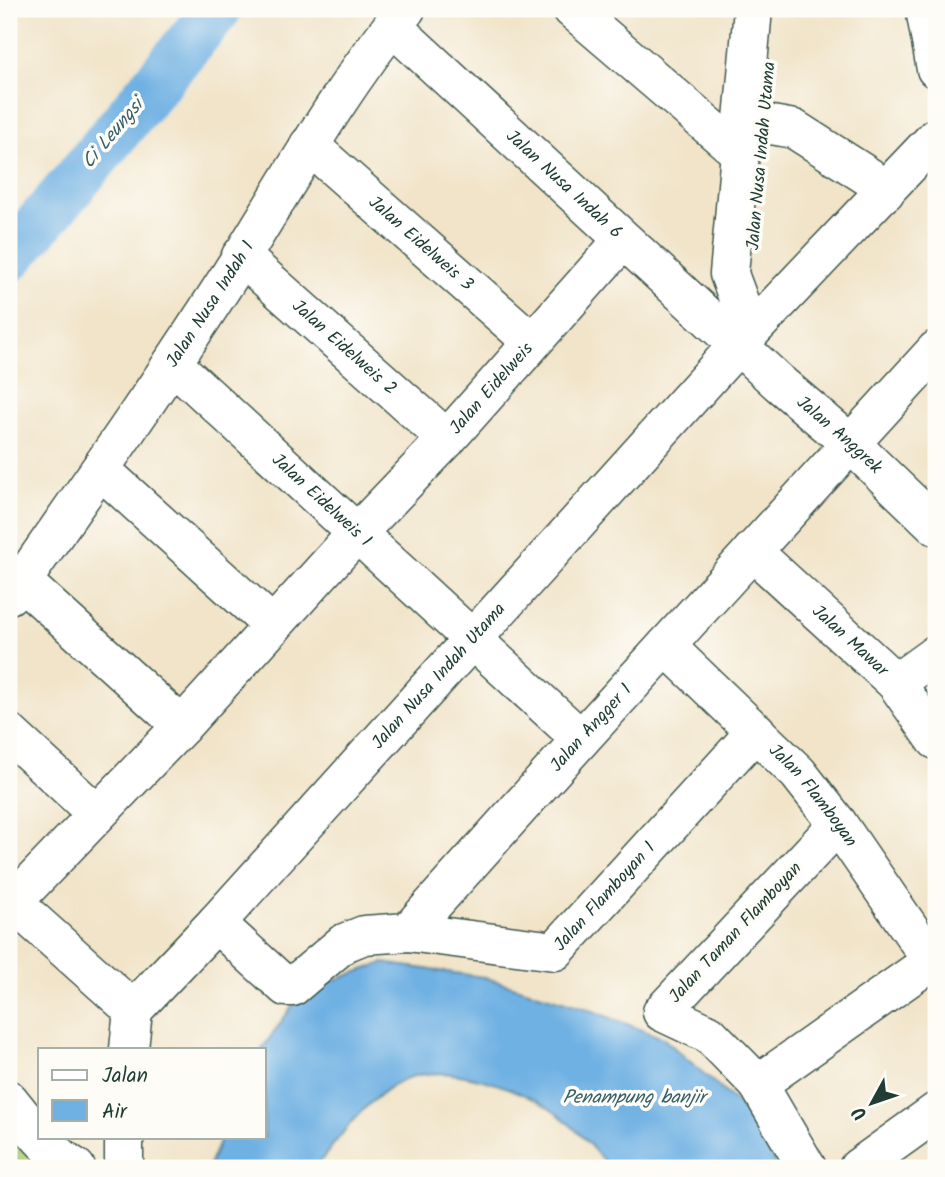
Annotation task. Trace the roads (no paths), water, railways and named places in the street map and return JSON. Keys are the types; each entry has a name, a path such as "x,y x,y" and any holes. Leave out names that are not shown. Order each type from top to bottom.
{"street":[{"path":"572,9 739,152"},
{"name":"Jalan Nusa Indah Utama","path":"133,1010 216,923 738,345 739,301 729,274 753,9"},
{"name":"Jalan Nusa Indah Utama","path":"739,301 754,267 773,9"},
{"path":"925,9 936,69"},
{"name":"Jalan Nusa Indah 1","path":"15,588 101,470 242,256 309,145 399,17"},
{"name":"Jalan Nusa Indah 6","path":"399,17 623,240 738,345"},
{"path":"766,124 794,129 869,177 885,192"},
{"path":"738,345 934,142"},
{"name":"Jalan Eidelweis 3","path":"309,145 531,341"},
{"name":"Jalan Eidelweis","path":"11,900 182,726 357,533 447,439 623,240"},
{"name":"Jalan Eidelweis 2","path":"242,256 447,439"},
{"name":"Jalan Anggrek","path":"738,345 851,444 936,526"},
{"name":"Jalan Angger 1","path":"408,932 936,350"},
{"name":"Jalan Eidelweis 1","path":"172,363 581,739"},
{"path":"101,470 273,626"},
{"name":"Jalan Mawar","path":"752,551 896,683 936,740"},
{"path":"15,588 182,726"},
{"name":"Jalan Flamboyan","path":"666,646 798,772 838,824 934,964"},
{"path":"896,683 936,654"},
{"name":"Jalan Flamboyan 1","path":"408,932 555,951 756,732"},
{"path":"9,733 97,814"},
{"name":"Jalan Taman Flamboyan","path":"758,1084 709,1034 662,1012 838,824"},
{"path":"11,900 133,1010 129,1048"},
{"path":"216,923 286,987 292,988 344,943 364,934 408,932"},
{"path":"807,1168 758,1084 934,964"},
{"path":"9,1100 38,1135"},
{"path":"858,1168 936,1111"},
{"path":"40,1138 63,1160 76,1168"}],"water":[{"name":"Penampung banjir","path":"383,963 483,977 585,1008 663,1038 750,1114 777,1168 610,1168 569,1124 538,1102 500,1085 437,1073 418,1075 401,1081 376,1098 354,1120 315,1168 208,1168 221,1138 266,1138 266,1048 263,1048 303,991"}],"waterway":[{"name":"Ci Leungsi","path":"9,258 217,9"}]}
